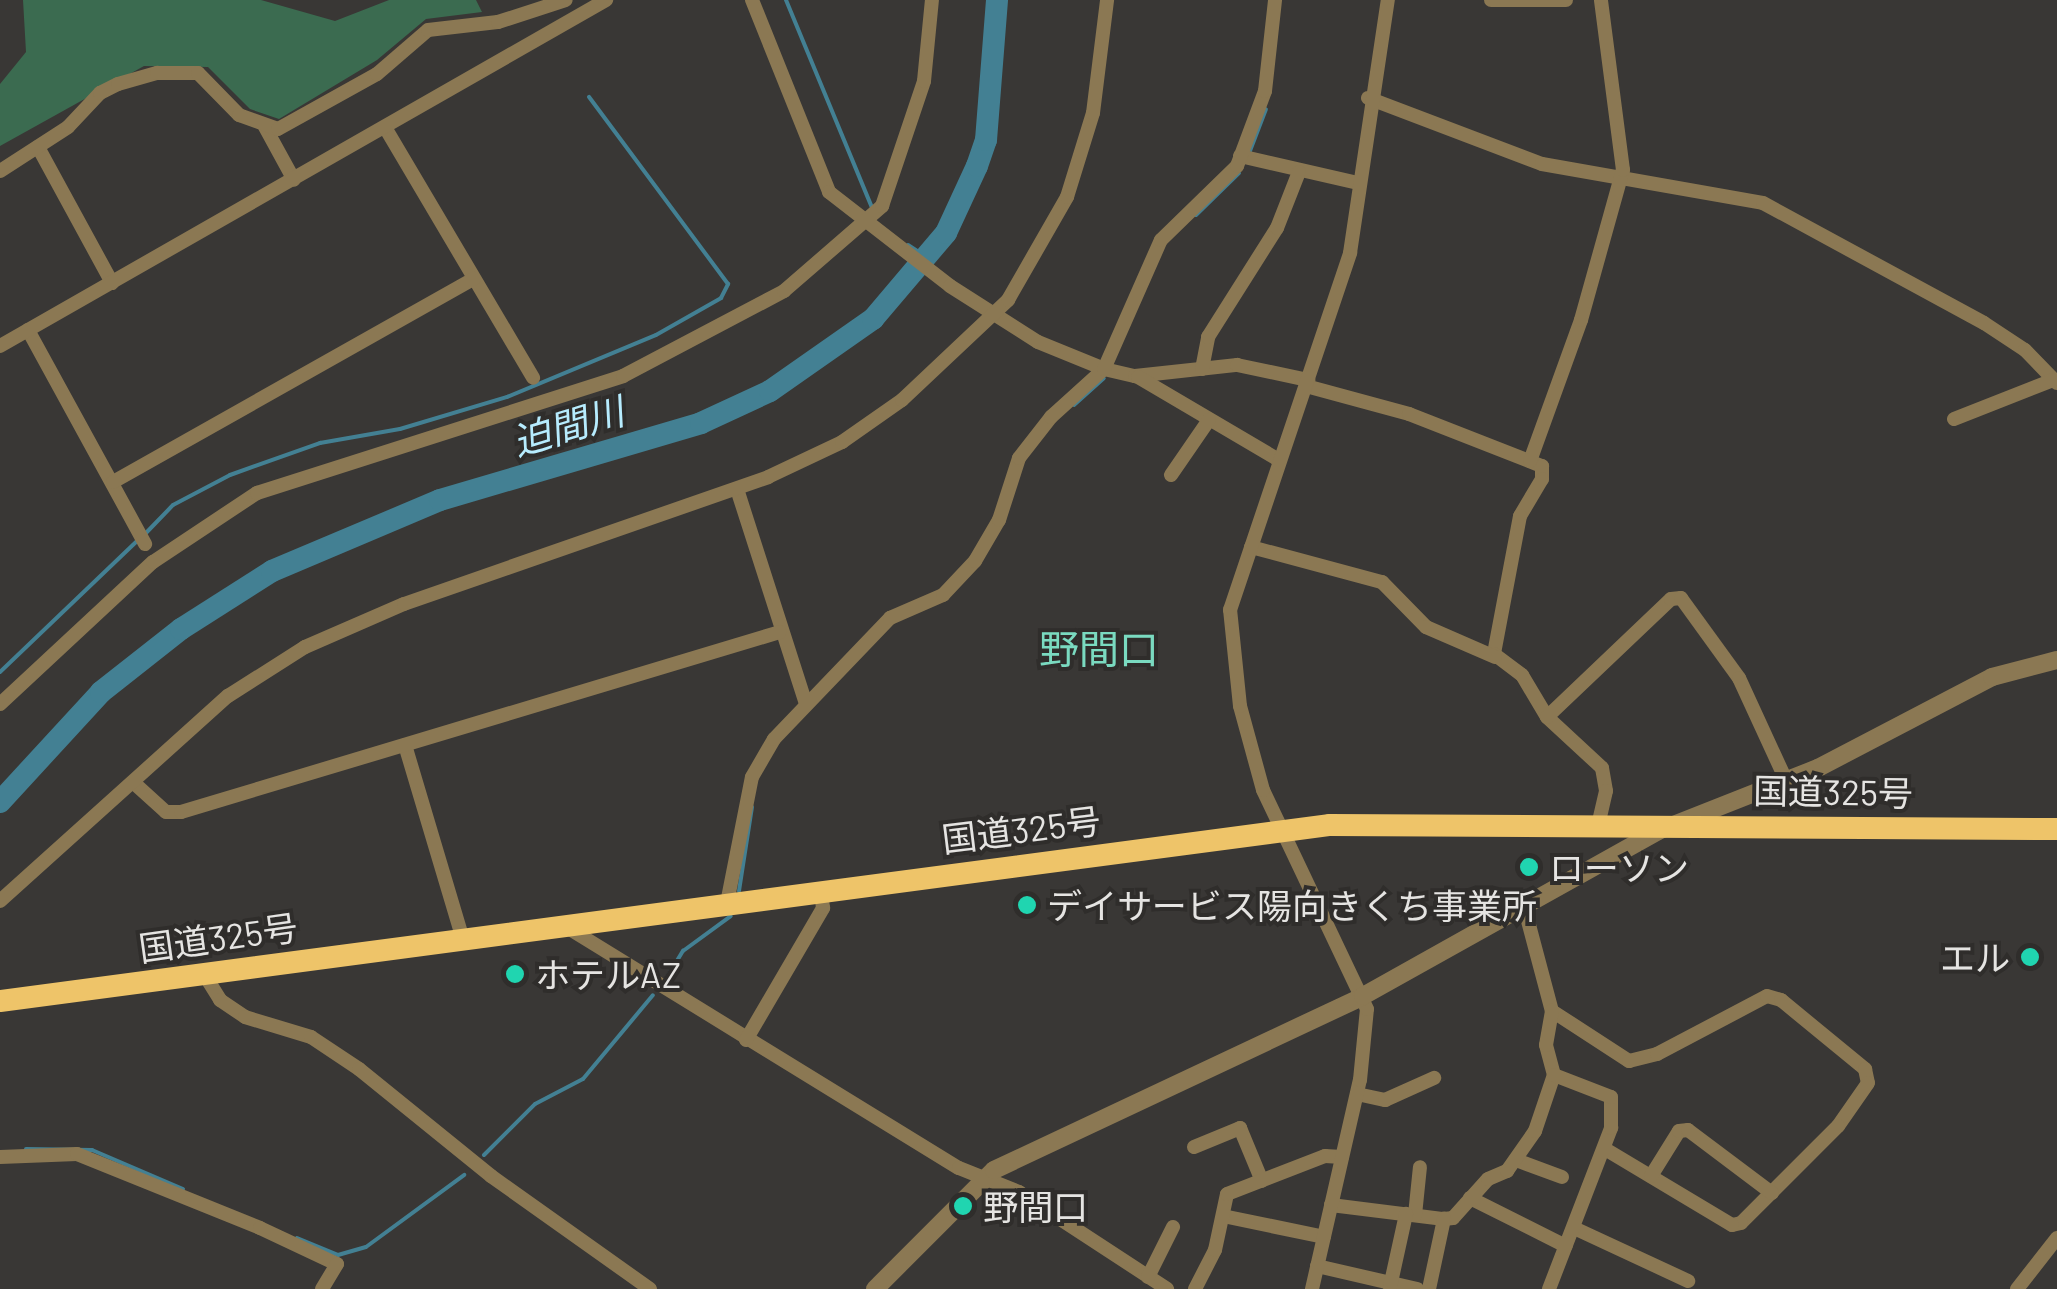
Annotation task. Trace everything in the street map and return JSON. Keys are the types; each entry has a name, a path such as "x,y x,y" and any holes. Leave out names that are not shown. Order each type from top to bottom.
{"highway":[{"name":"国道325号","path":"0,1001 1279,831 1369,823 1676,822 2057,829"}],"street":[{"path":"0,170 38,147 100,93 157,73 198,74 239,115 278,129 377,74 428,30 498,22 566,0"},
{"path":"0,346 386,129 587,5 606,0"},
{"path":"752,0 829,192 863,224 1038,342 1104,369 1135,376 1279,460"},
{"path":"0,704 154,562 232,506 314,471 506,418 623,376 763,306 882,206 924,81 932,0"},
{"path":"0,901 228,696 334,632 736,489 861,430 995,316 1026,275 1073,180 1093,114 1107,0"},
{"path":"727,903 752,777 805,700 898,611 934,600 958,582 992,533 1019,458 1051,417 1104,369 1161,240 1223,184 1240,156 1265,91 1275,0"},
{"path":"1312,1289 1368,1030 1363,996 1279,831 1240,706 1229,634 1230,610 1350,254 1368,98 1388,0"},
{"path":"1490,0 1566,0"},
{"path":"1530,461 1586,306 1622,175 1601,0"},
{"path":"1368,98 1542,164 1739,196 1783,212 1984,323 2025,350 2055,382 1954,419"},
{"path":"265,127 294,180"},
{"path":"386,129 533,378"},
{"path":"38,147 112,283"},
{"path":"1240,156 1358,183"},
{"path":"1202,369 1208,337 1278,228 1300,172"},
{"path":"112,482 474,278"},
{"path":"28,330 145,544"},
{"path":"1135,376 1244,366 1409,414 1530,461 1544,472 1520,516 1494,657"},
{"path":"1171,475 1209,420"},
{"path":"736,489 805,700"},
{"path":"1251,547 1382,582 1426,627 1494,657 1522,675 1548,717 1602,768 1606,791 1599,822"},
{"path":"1548,717 1671,599 1681,598 1738,678 1786,780"},
{"path":"134,783 166,812 181,812 780,632"},
{"path":"875,1289 982,1177 1363,996 1676,822 1786,780 1972,686 2057,660"},
{"path":"405,745 463,939"},
{"path":"746,1040 822,908 821,891"},
{"path":"1429,1289 1444,1220 1516,1160 1535,1131 1554,1075 1546,1045 1552,1011 1524,906"},
{"path":"565,926 746,1040 982,1177 1019,1192 1167,1289"},
{"path":"204,974 220,1000 245,1017 311,1037 359,1069 491,1176 650,1289"},
{"path":"1552,1011 1640,1062 1767,996 1781,1000 1851,1057 1868,1083 1838,1126 1772,1193 1732,1224 1606,1148"},
{"path":"1549,1289 1606,1148 1610,1097 1554,1075"},
{"path":"1357,1094 1384,1100 1434,1078"},
{"path":"1194,1147 1240,1128 1262,1180"},
{"path":"1651,1176 1679,1131 1688,1130 1772,1193"},
{"path":"0,1157 77,1154 244,1221 337,1264 322,1289"},
{"path":"1195,1289 1223,1216 1227,1194 1326,1156 1342,1157"},
{"path":"1516,1160 1562,1177"},
{"path":"1391,1285 1420,1168"},
{"path":"1470,1198 1566,1246"},
{"path":"1331,1205 1444,1220"},
{"path":"1223,1216 1324,1237"},
{"path":"1148,1277 1173,1227"},
{"path":"1574,1228 1688,1281"},
{"path":"2017,1289 2057,1238"},
{"path":"1317,1266 1417,1289"}],"green space":[{"path":"23,0 261,0 335,21 389,0 476,0 482,12 426,19 377,60 279,119 250,109 208,67 144,66 0,146 0,84 26,52"}],"waterway":[{"path":"786,0 872,208"},
{"name":"迫間川","path":"0,802 101,692 181,629 272,571 440,500 701,423 770,391 873,319 946,233 977,166 986,140 997,0"},
{"path":"145,534 173,505 230,475 320,443 400,429 507,397 656,335 721,298 728,284 589,97"},
{"path":"1248,156 1266,109"},
{"path":"1196,215 1239,173"},
{"path":"908,245 928,258"},
{"path":"1074,405 1104,378"},
{"path":"0,672 138,540"},
{"path":"739,891 752,807"},
{"path":"666,979 683,951 731,916"},
{"path":"484,1155 535,1104 583,1079 653,995"},
{"path":"26,1149 92,1150 183,1189"},
{"path":"297,1238 338,1255 366,1247 464,1175"}],"place":[{"name":"ローソン","path":"1529,867"},
{"name":"デイサービス陽向きくち事業所","path":"1027,905"},
{"name":"エル","path":"2030,957"},
{"name":"ホテルAZ","path":"515,974"},
{"name":"野間口","path":"963,1206"}],"district":[{"name":"野間口","path":"1099,648"}]}
